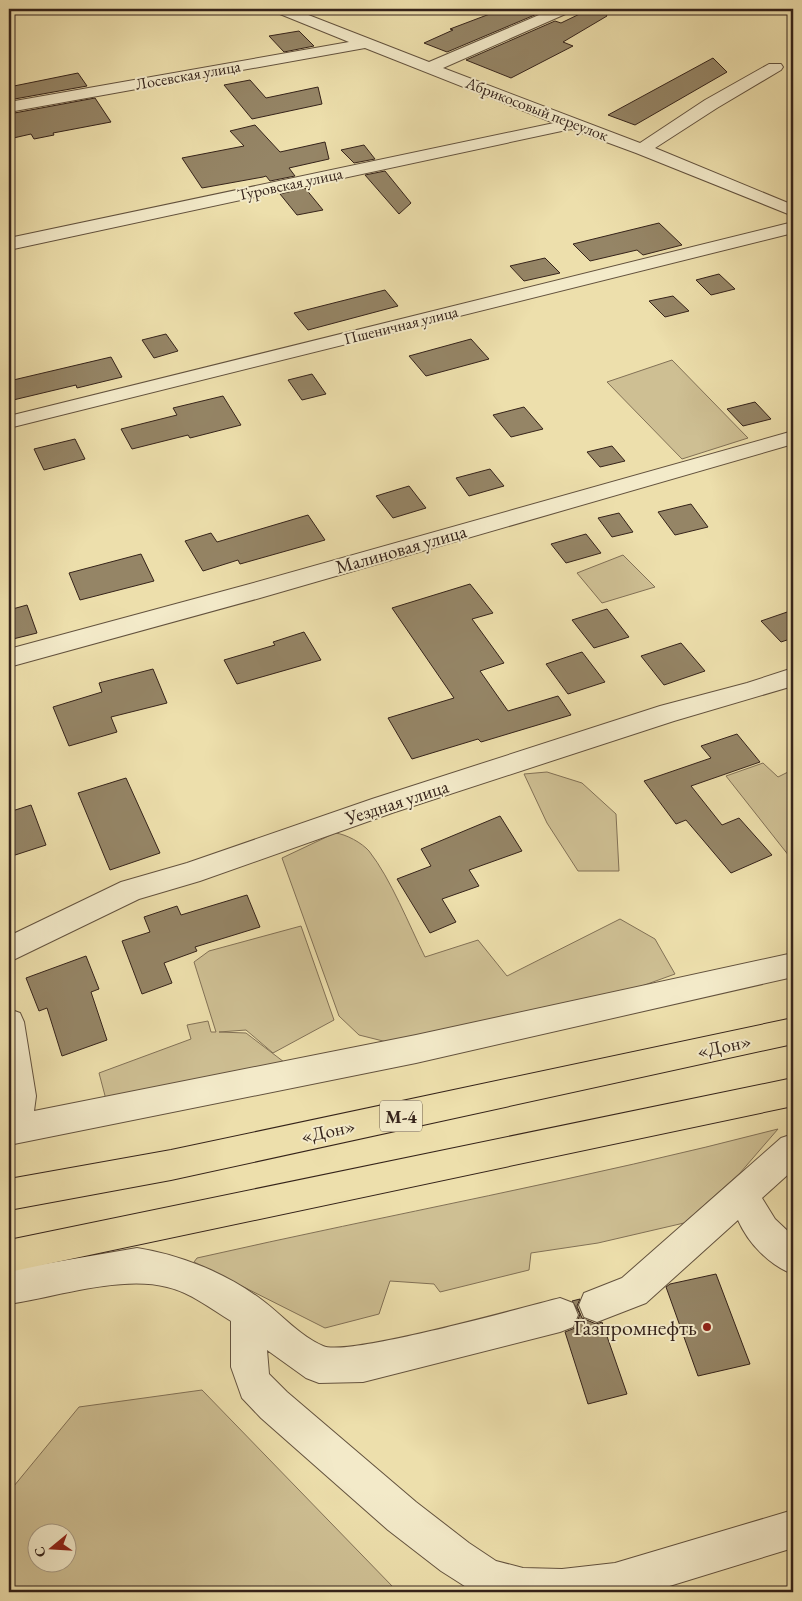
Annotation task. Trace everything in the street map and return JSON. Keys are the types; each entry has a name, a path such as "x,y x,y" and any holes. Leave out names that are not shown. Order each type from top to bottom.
{"highway":[{"name":"«Дон»","path":"9,1195 181,1163 793,1031"},
{"path":"9,1256 793,1092"}],"street":[{"name":"Абрикосовый переулок","path":"280,9 572,124 642,149 793,211"},
{"path":"431,67 565,9"},
{"name":"Лосевская улица","path":"9,107 368,43"},
{"path":"642,149 711,104 775,67"},
{"name":"Туровская улица","path":"9,244 572,124"},
{"name":"Пшеничная улица","path":"9,422 793,227"},
{"name":"Малиновая улица","path":"9,658 261,590 793,437"},
{"name":"Уездная улица","path":"9,950 131,890 190,873 382,806 652,719 752,691 793,677"},
{"path":"9,1022 20,1096 12,1128 38,1125 416,1049 793,965"},
{"path":"597,1305 634,1291 793,1149"},
{"path":"743,1193 750,1213 763,1234 793,1258"},
{"path":"9,1287 137,1265 168,1270 194,1280 249,1312 268,1329 319,1365 363,1364 560,1314"},
{"path":"249,1312 249,1367 256,1385 274,1405 402,1516 455,1557 486,1578 523,1588 552,1589 615,1583 793,1529"}],"shaded area":[{"path":"672,360 748,438 682,459 607,382"},
{"path":"623,555 655,587 602,603 577,573"},
{"path":"763,763 778,777 792,770 793,772 793,861 726,776"},
{"path":"547,772 582,783 616,814 619,871 578,871 547,823 524,774"},
{"path":"335,833 354,839 369,851 377,862 392,888 425,957 478,940 507,976 620,919 655,939 675,974 606,999 391,1043 359,1035 339,1016 282,858"},
{"path":"301,926 334,1020 273,1053 246,1030 219,1032 246,1033 284,1062 108,1107 99,1073 191,1039 187,1025 208,1021 211,1032 216,1032 194,962 209,951"},
{"path":"778,1129 740,1173 684,1223 598,1243 531,1253 529,1270 440,1292 434,1284 390,1281 379,1314 325,1328 194,1262 197,1258 634,1164"},
{"path":"202,1390 393,1587 387,1592 9,1592 9,1492 79,1407"}],"building":[{"path":"503,9 522,9 537,14 447,52 424,43 453,30 450,29"},
{"path":"590,9 603,9 607,16 563,42 573,46 511,78 466,60 555,21 561,23"},
{"path":"299,31 314,46 284,52 269,36"},
{"path":"713,58 727,72 635,125 608,115"},
{"path":"78,73 87,86 9,100 9,87"},
{"path":"250,80 266,98 318,87 322,104 252,119 224,85"},
{"path":"95,98 111,122 53,133 54,135 34,139 31,134 9,139 9,114"},
{"path":"255,125 280,152 325,142 329,159 289,168 295,176 270,181 266,176 202,188 182,158 244,146 230,131"},
{"path":"364,145 375,159 354,163 341,150"},
{"path":"385,171 411,203 399,214 365,175"},
{"path":"305,188 323,210 297,215 280,194"},
{"path":"659,223 682,245 643,255 637,250 590,261 573,244"},
{"path":"545,258 560,273 524,281 510,266"},
{"path":"719,274 735,289 711,295 696,280"},
{"path":"385,290 398,306 308,330 294,313"},
{"path":"673,296 689,311 665,317 649,301"},
{"path":"166,334 178,351 154,358 142,340"},
{"path":"471,339 489,359 426,376 409,356"},
{"path":"111,357 122,377 77,388 76,385 9,401 9,381"},
{"path":"312,374 326,394 302,400 288,380"},
{"path":"223,396 241,425 190,438 188,435 132,449 121,429 177,415 173,408"},
{"path":"755,402 771,419 743,426 727,409"},
{"path":"524,407 543,429 511,437 493,415"},
{"path":"75,439 85,459 44,470 34,449"},
{"path":"612,446 625,461 600,467 587,452"},
{"path":"490,469 504,486 469,496 456,478"},
{"path":"409,486 426,508 393,518 376,496"},
{"path":"691,504 708,527 675,535 658,512"},
{"path":"619,513 633,532 612,537 598,518"},
{"path":"308,515 325,540 240,564 238,560 203,571 185,541 211,533 217,542"},
{"path":"586,534 601,553 566,563 551,544"},
{"path":"141,554 154,581 80,600 69,573"},
{"path":"470,584 493,613 472,619 504,663 480,671 508,711 558,696 571,715 481,742 478,739 412,759 388,718 454,698 392,608"},
{"path":"27,605 37,633 9,640 9,610"},
{"path":"607,609 629,637 594,648 572,620"},
{"path":"793,610 793,638 781,642 761,621"},
{"path":"304,632 321,660 237,684 224,660 275,645 273,642"},
{"path":"681,643 705,671 664,685 641,656"},
{"path":"582,652 605,682 568,694 546,664"},
{"path":"153,669 167,703 111,717 117,732 69,746 53,707 102,692 99,683"},
{"path":"737,734 760,762 691,786 722,825 739,818 772,855 731,873 686,820 676,824 644,781 711,758 701,746"},
{"path":"126,778 160,853 110,870 78,793"},
{"path":"31,805 46,845 9,857 9,812"},
{"path":"500,816 522,851 469,870 479,886 442,899 456,922 430,933 397,879 431,866 421,849"},
{"path":"247,895 260,927 195,947 197,951 164,963 172,983 142,994 122,941 150,932 144,917 177,906 181,915"},
{"path":"86,956 99,989 91,992 107,1040 62,1056 47,1008 39,1011 26,978"},
{"path":"716,1274 750,1364 698,1376 666,1287 670,1284"},
{"path":"580,1299 577,1306 582,1318 596,1324 602,1322 627,1394 588,1404 565,1332 575,1328 580,1314 572,1301"}],"place":[{"name":"Газпромнефть","path":"707,1327"}]}
